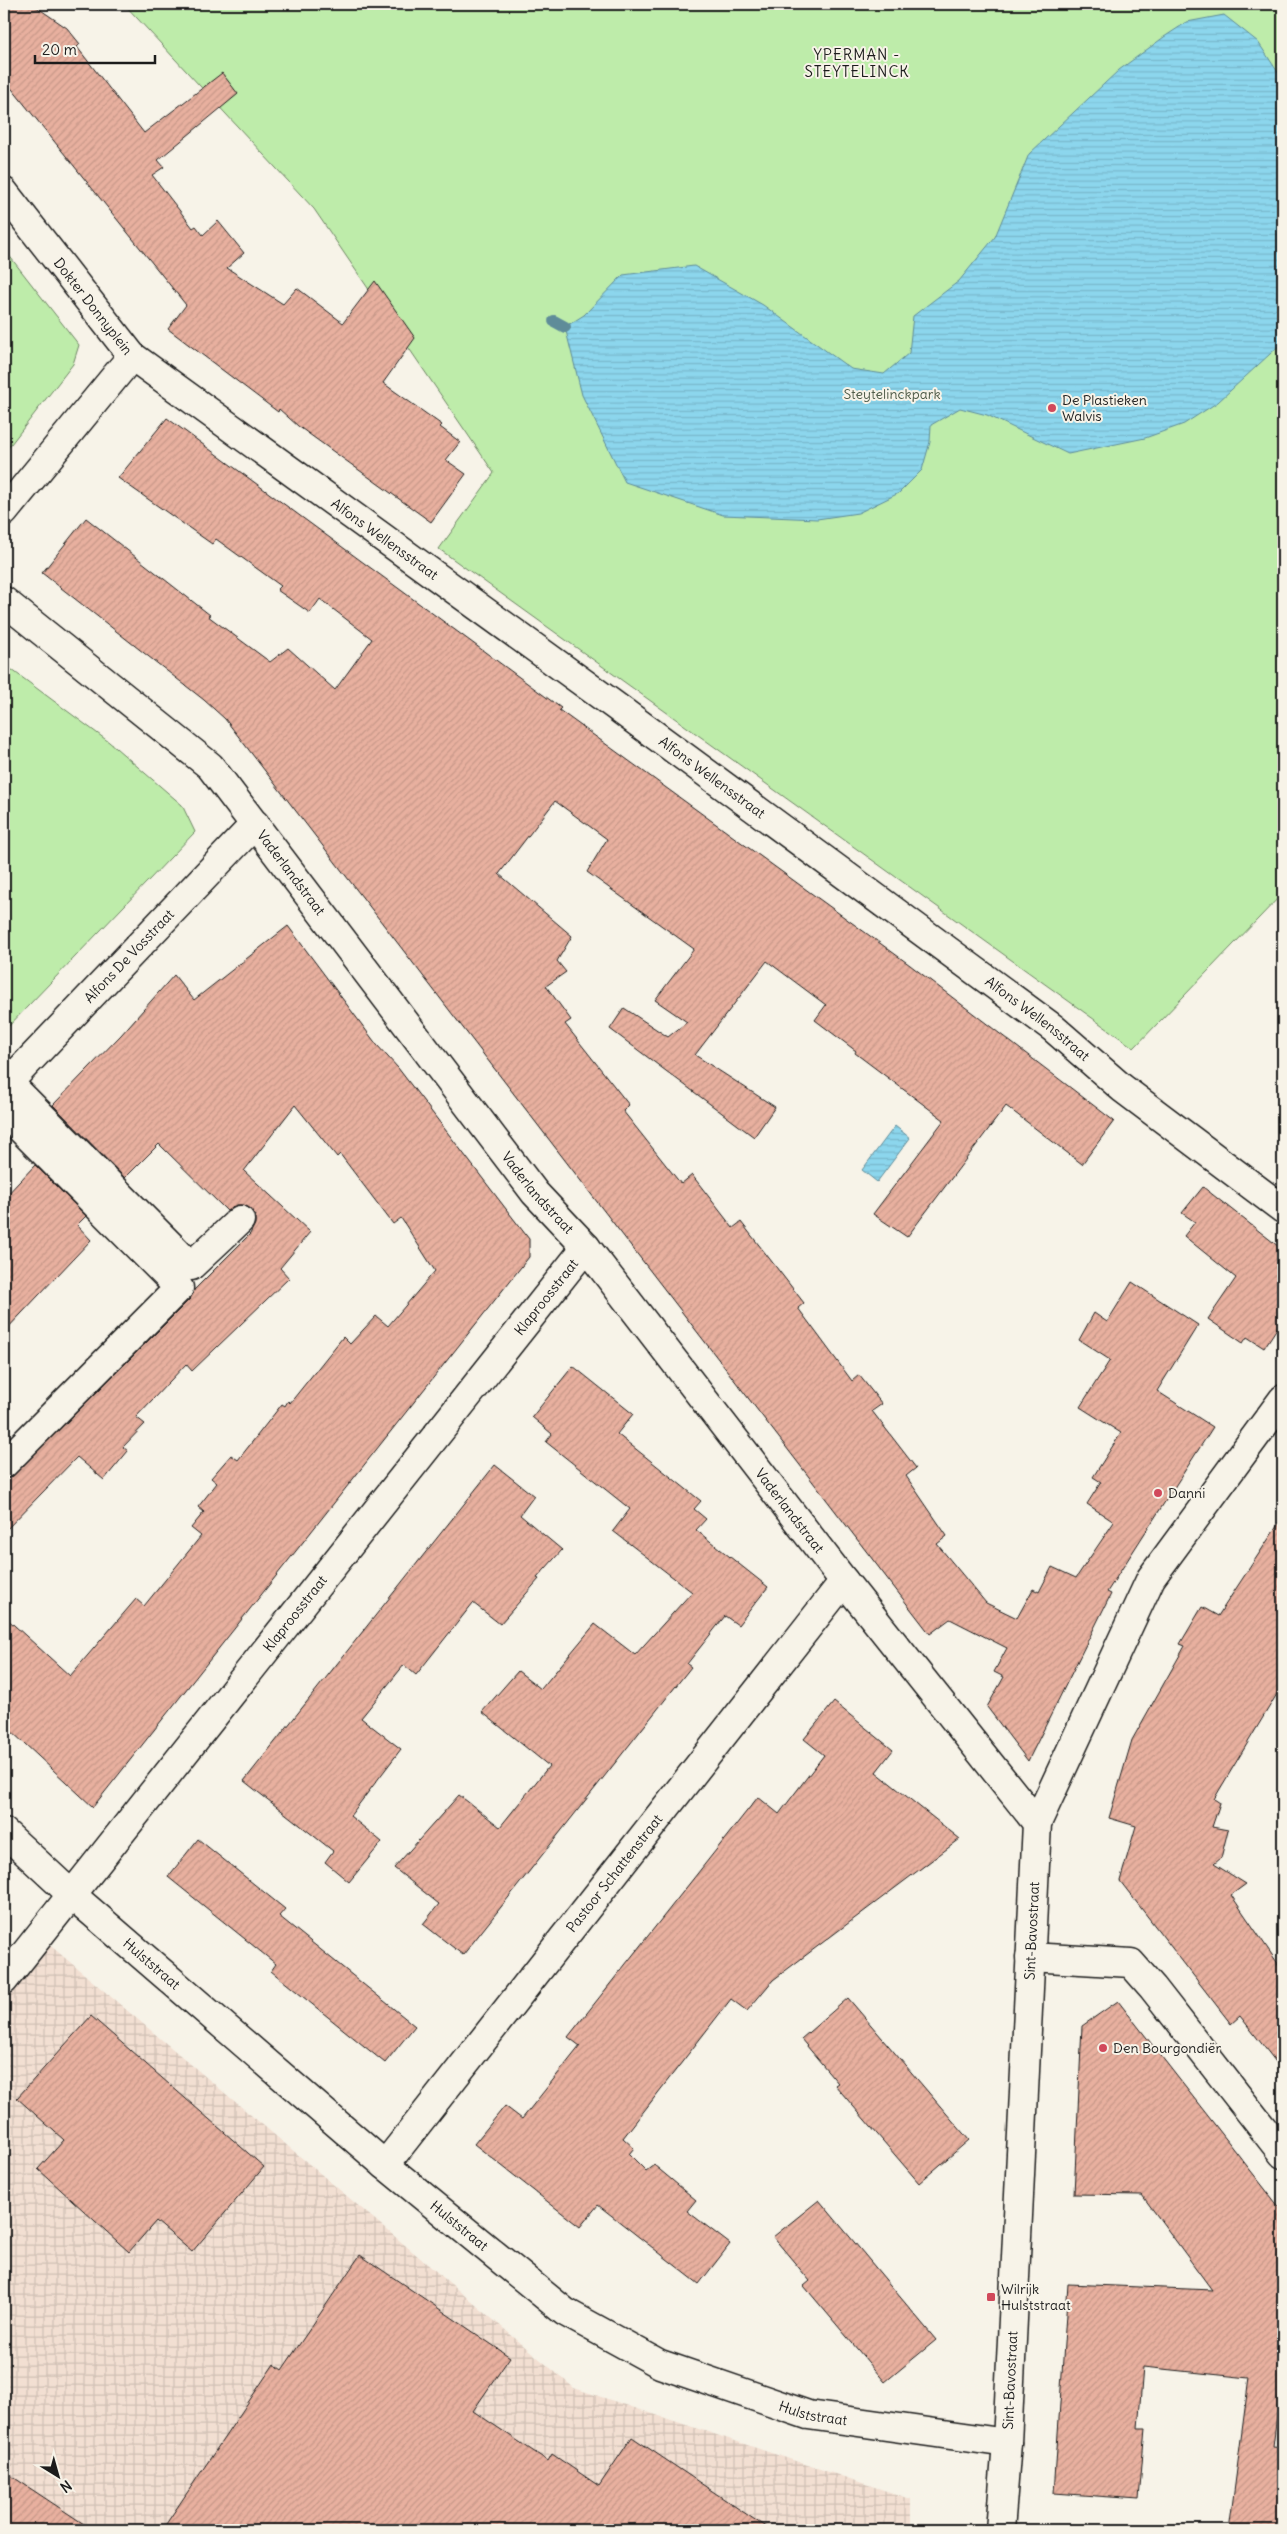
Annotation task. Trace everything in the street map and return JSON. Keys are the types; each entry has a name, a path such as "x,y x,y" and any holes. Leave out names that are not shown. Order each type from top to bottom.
{"street":[{"name":"Dokter Donnyplein","path":"4,192 132,356 4,512"},
{"name":"Alfons Wellensstraat","path":"132,356 614,705 1053,1028 1122,1088 1283,1209"},
{"name":"Vaderlandstraat","path":"4,601 210,766 535,1193 586,1247 844,1581 1037,1823"},
{"name":"Alfons De Vosstraat","path":"6,1085 256,824"},
{"path":"6,1085 191,1266 240,1220"},
{"path":"4,1112 179,1288 4,1464"},
{"name":"Klaproosstraat","path":"4,1980 586,1247"},
{"name":"Sint-Bavostraat","path":"1000,2530 1007,2443 1037,1823 1151,1578 1283,1399"},
{"name":"Pastoor Schattenstraat","path":"385,2164 844,1581"},
{"name":"Hulststraat","path":"4,1832 72,1895 385,2164 565,2312 660,2364 808,2415 1007,2443"},
{"path":"1030,1957 1131,1964 1153,1988 1283,2154"}],"shaded area":[{"path":"39,1936 574,2388 911,2499 911,2530 4,2530 4,1980"}],"green space":[{"name":"Steytelinckpark","path":"124,4 1283,4 1283,893 1134,1048 439,549 494,473 314,209"},
{"path":"4,249 79,345 73,364 4,453"},
{"path":"4,664 109,742 182,805 195,832 4,1031"}],"water":[{"path":"1224,15 1258,42 1283,80 1283,342 1218,402 1184,424 1145,438 1068,454 987,415 960,408 931,425 930,442 922,470 899,493 858,513 817,519 723,515 625,482 582,395 565,327 584,315 623,275 694,266 763,305 851,369 884,374 909,353 913,316 959,281 995,237 1029,154 1119,70 1164,37 1187,22"},
{"path":"895,1126 910,1138 877,1182 862,1170"}],"building":[{"path":"13,4 32,4 67,28 80,44 77,47 144,133 222,73 238,94 158,160 164,167 152,175 193,228 196,226 203,235 218,221 244,253 227,268 283,304 297,288 343,323 375,281 415,338 383,383 442,425 440,427 460,442 446,460 466,474 431,522 298,426 279,409 278,412 168,329 186,305 4,79 4,15"},
{"path":"167,418 561,708 559,710 910,965 1114,1121 1082,1164 1006,1106 907,1237 873,1214 944,1120 855,1053 856,1051 815,1020 826,1005 767,961 695,1055 775,1107 754,1137 610,1029 624,1008 668,1037 687,1022 655,1000 694,949 587,872 607,839 555,801 499,874 572,936 557,961 566,972 546,986 571,1020 565,1024 629,1105 623,1111 681,1184 692,1175 733,1228 741,1222 804,1303 798,1308 852,1381 859,1375 882,1404 872,1411 916,1468 906,1476 947,1536 937,1544 986,1603 1017,1618 1033,1589 1039,1592 1052,1567 1076,1578 1114,1522 1087,1504 1101,1482 1093,1477 1121,1433 1080,1407 1110,1360 1079,1340 1094,1313 1107,1322 1132,1282 1198,1325 1157,1391 1213,1427 1107,1592 1111,1594 1028,1761 987,1707 1004,1677 994,1672 1007,1648 950,1619 930,1634 225,719 204,700 42,573 86,518 210,615 208,616 270,662 288,648 335,690 372,639 320,599 310,613 277,590 281,586 216,539 212,544 118,478"},
{"path":"288,926 377,1045 398,1068 529,1239 529,1257 93,1807 11,1731 4,1711 4,1616 70,1676 136,1599 144,1606 201,1536 191,1528 204,1512 198,1507 217,1483 211,1478 231,1455 238,1460 282,1404 285,1406 288,1401 290,1403 343,1337 350,1344 376,1316 388,1326 435,1271 401,1218 393,1224 340,1154 337,1157 295,1105 244,1171 310,1232 280,1268 289,1278 192,1371 186,1364 136,1417 145,1424 123,1447 128,1451 104,1480 77,1457 4,1532 4,1485 190,1299 194,1290 250,1234 255,1224 255,1216 251,1209 244,1205 237,1205 227,1211 159,1144 125,1178 53,1105 121,1035 174,975 194,1000"},
{"path":"35,1165 86,1216 77,1225 91,1240 4,1332 4,1198"},
{"path":"1203,1187 1283,1250 1283,1319 1264,1348 1247,1337 1243,1343 1208,1319 1236,1278 1184,1236 1195,1222 1182,1213"},
{"path":"573,1366 633,1414 617,1434 701,1501 694,1509 706,1519 696,1530 768,1587 738,1625 725,1616 687,1664 691,1667 463,1955 423,1924 439,1904 394,1868 459,1795 500,1827 549,1766 482,1712 518,1671 541,1689 595,1624 635,1655 692,1592 613,1531 630,1509 546,1442 552,1434 532,1417"},
{"path":"495,1465 534,1496 520,1515 562,1550 500,1624 473,1603 416,1675 404,1665 361,1718 401,1749 350,1816 382,1842 349,1882 325,1862 333,1851 244,1781"},
{"path":"1283,1517 1283,1684 1214,1799 1220,1803 1212,1827 1228,1830 1221,1858 1214,1864 1246,1884 1231,1895 1283,1971 1283,2071 1240,2016 1231,2024 1120,1881 1136,1826 1109,1818 1132,1740 1185,1646 1180,1644 1202,1607 1218,1616"},
{"path":"834,1702 893,1750 876,1772 960,1839 773,1980 747,2011 731,1999 623,2138 634,2148 629,2154 646,2171 654,2165 696,2200 687,2211 730,2244 699,2284 598,2205 580,2227 474,2144 505,2106 522,2119 580,2046 568,2037 758,1797 779,1814 824,1755 804,1739"},
{"path":"198,1839 285,1909 279,1916 415,2026 385,2063 271,1971 276,1964 168,1877"},
{"path":"848,1998 969,2140 919,2183 835,2085 838,2083 801,2039"},
{"path":"1118,2001 1283,2212 1283,2383 1281,2383 1273,2446 1283,2447 1283,2530 1229,2530 1249,2378 1143,2367 1138,2428 1145,2428 1139,2499 1054,2493 1068,2284 1212,2290 1142,2195 1074,2194 1082,2026"},
{"path":"91,2016 264,2167 192,2252 156,2221 129,2252 38,2169 64,2140 17,2098"},
{"path":"819,2200 936,2340 885,2382 804,2286 810,2281 773,2237"},
{"path":"360,2255 510,2357 473,2411 548,2461 552,2454 599,2486 632,2437 770,2530 162,2530 274,2364 282,2370"},
{"path":"4,2471 93,2530 4,2530"}],"waterway":[{"path":"554,321 565,327"}],"place":[{"name":"De Plastieken Walvis","path":"1052,408"},
{"name":"Danni","path":"1158,1493"},
{"name":"Den Bourgondiër","path":"1103,2048"},
{"name":"Wilrijk Hulststraat","path":"991,2297"}],"district":[{"name":"YPERMAN - STEYTELINCK","path":"857,62"}]}
